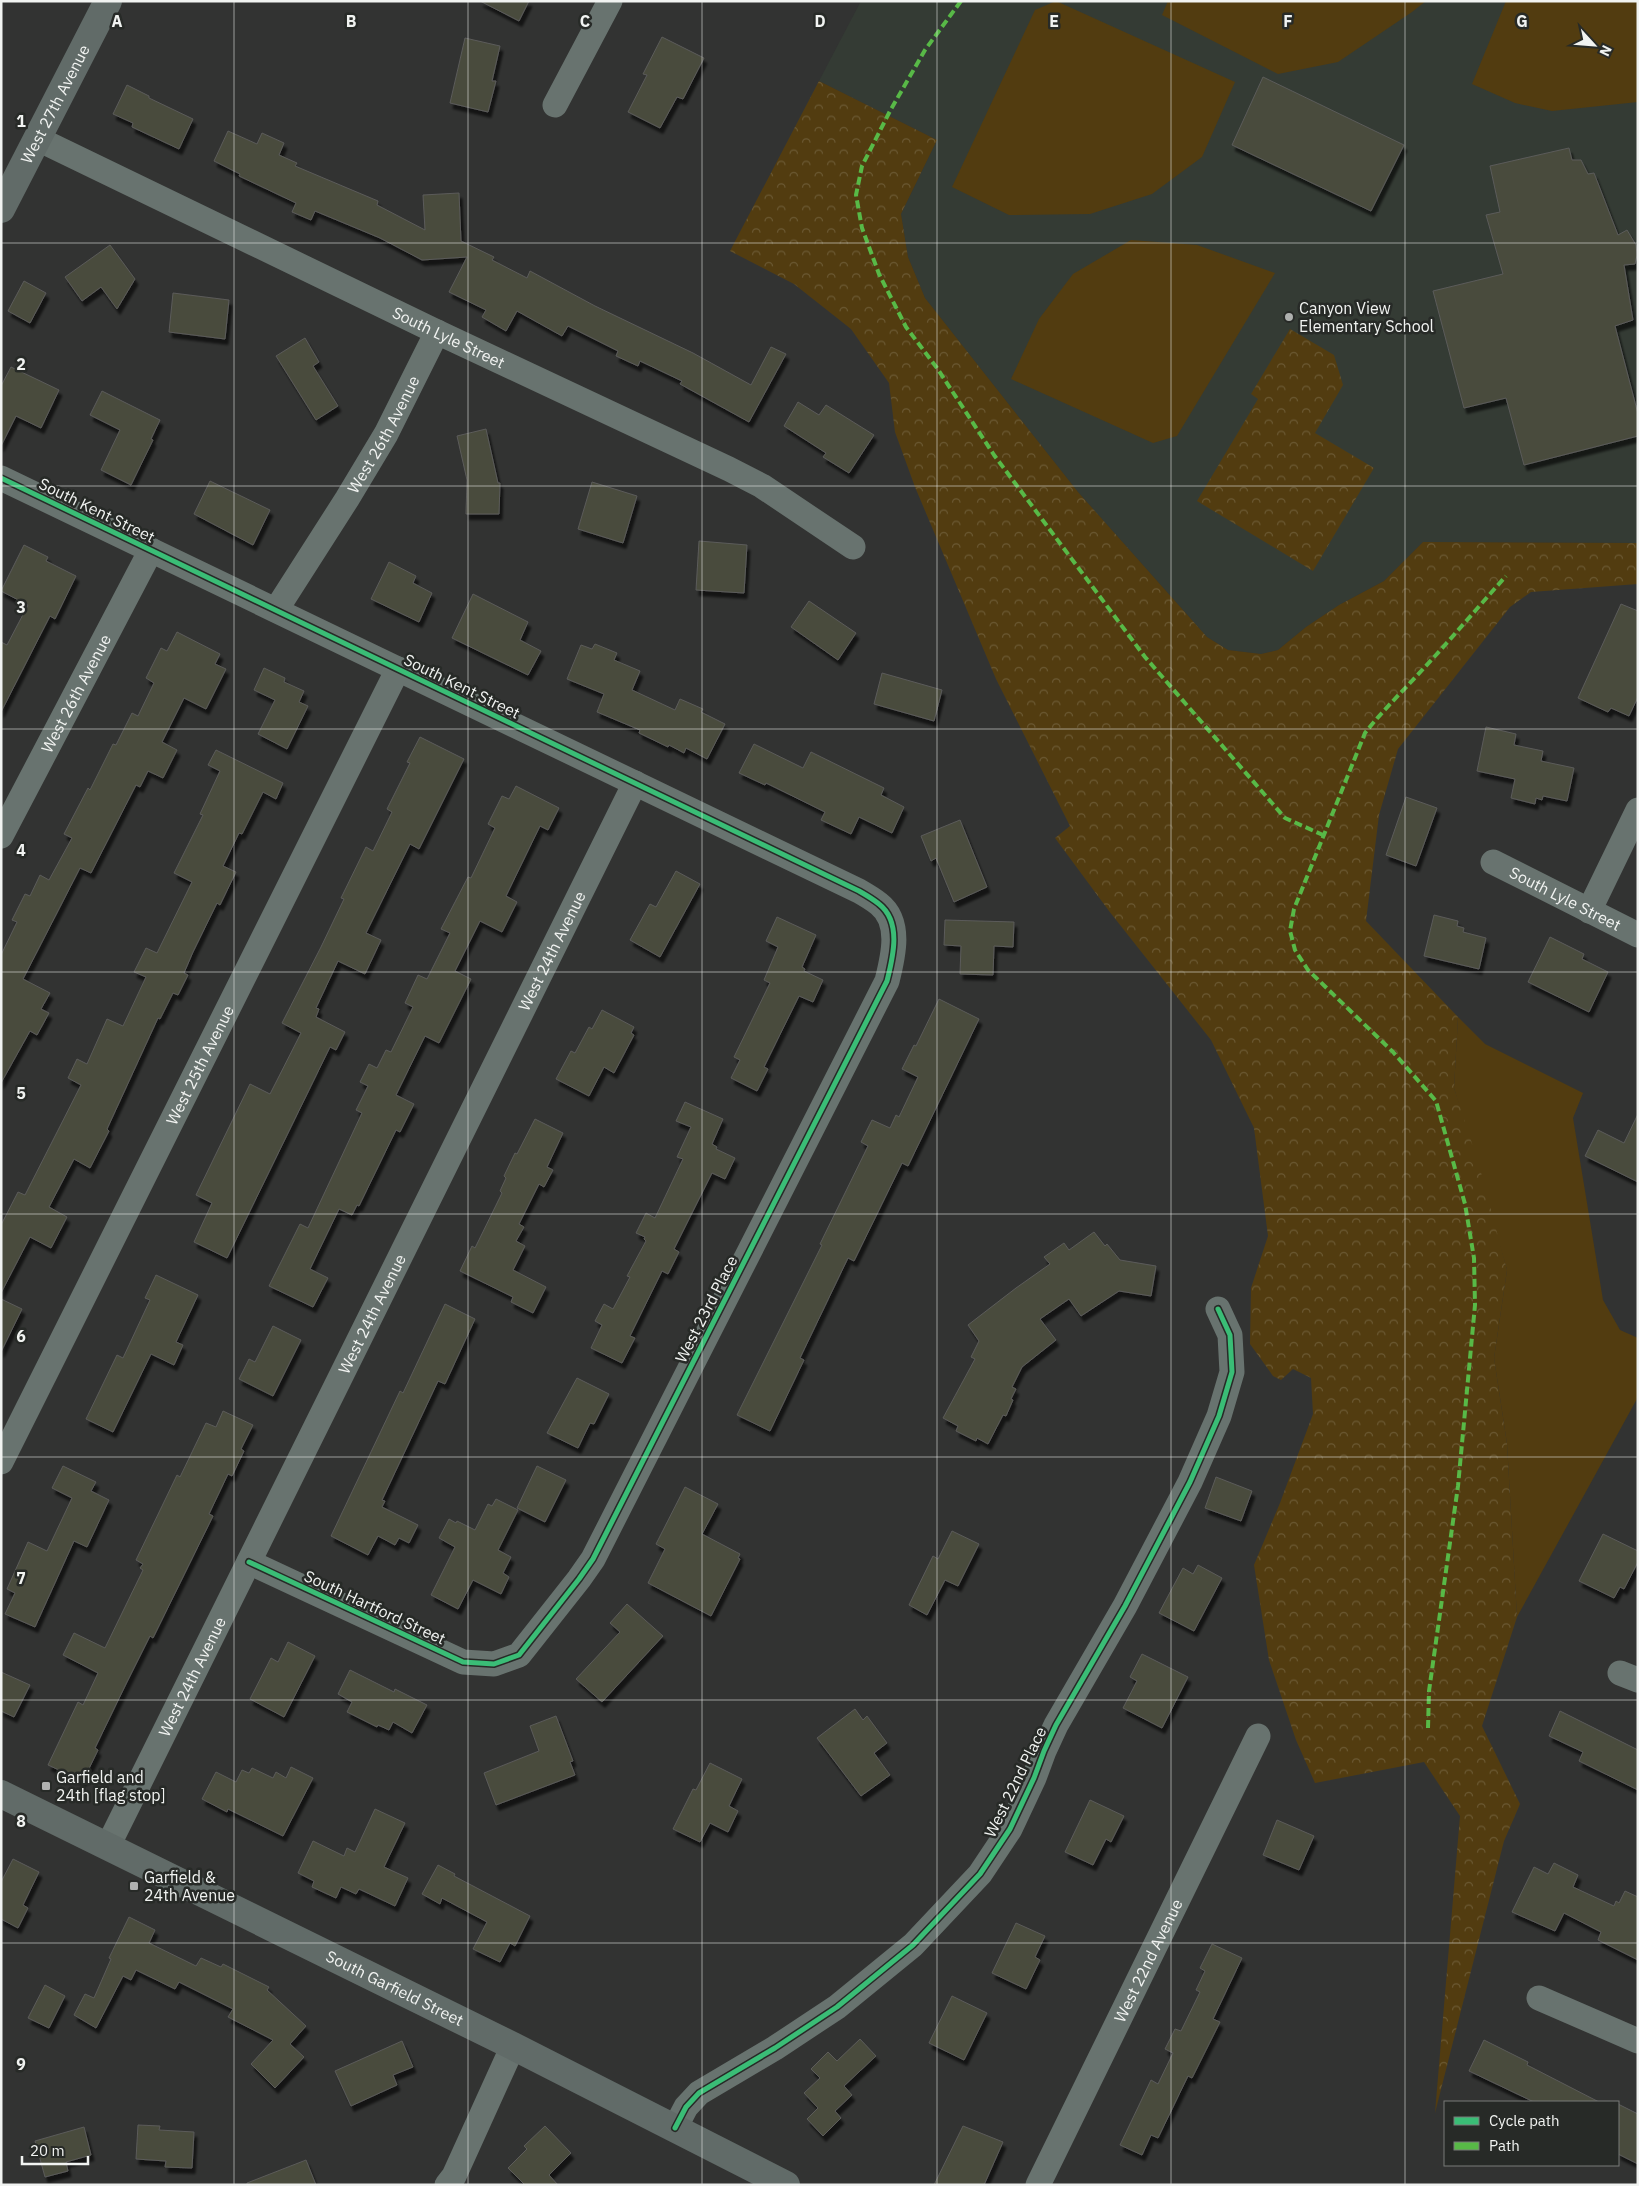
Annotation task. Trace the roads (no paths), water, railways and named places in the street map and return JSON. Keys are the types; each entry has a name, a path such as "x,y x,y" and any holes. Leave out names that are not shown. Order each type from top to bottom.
{"street":[{"name":"West 27th Avenue","path":"1,209 108,1"},
{"path":"555,105 610,1"},
{"name":"South Lyle Street","path":"38,139 437,332 729,469 762,486 852,547"},
{"name":"West 26th Avenue","path":"276,610 386,434 437,332"},
{"name":"South Kent Street","path":"1,478 859,891 881,904 889,917 894,934"},
{"name":"West 26th Avenue","path":"1,836 151,550"},
{"name":"West 25th Avenue","path":"1,1462 398,669"},
{"name":"West 24th Avenue","path":"108,1846 635,783"},
{"path":"1589,911 1638,810"},
{"name":"South Lyle Street","path":"1494,862 1638,934"},
{"name":"West 23rd Place","path":"494,1664 519,1655 580,1579 593,1559 887,981 894,934"},
{"name":"West 22nd Place","path":"675,2128 686,2107 700,2093 775,2048 837,2006 913,1945 980,1874 990,1859 1010,1828 1034,1778 1056,1725 1125,1606 1190,1482 1219,1416 1232,1372 1230,1335 1218,1309"},
{"name":"South Hartford Street","path":"249,1562 463,1662 494,1664"},
{"name":"West 22nd Avenue","path":"1038,2185 1258,1736"},
{"name":"South Garfield Street","path":"1,1794 514,2046 786,2185"},
{"path":"1539,1998 1638,2041"},
{"path":"450,2180 514,2046"}],"place":[{"name":"Canyon View Elementary School","path":"1289,317"},
{"name":"Garfield and 24th [flag stop]","path":"46,1786"},
{"name":"Garfield & 24th Avenue","path":"134,1886"}]}
